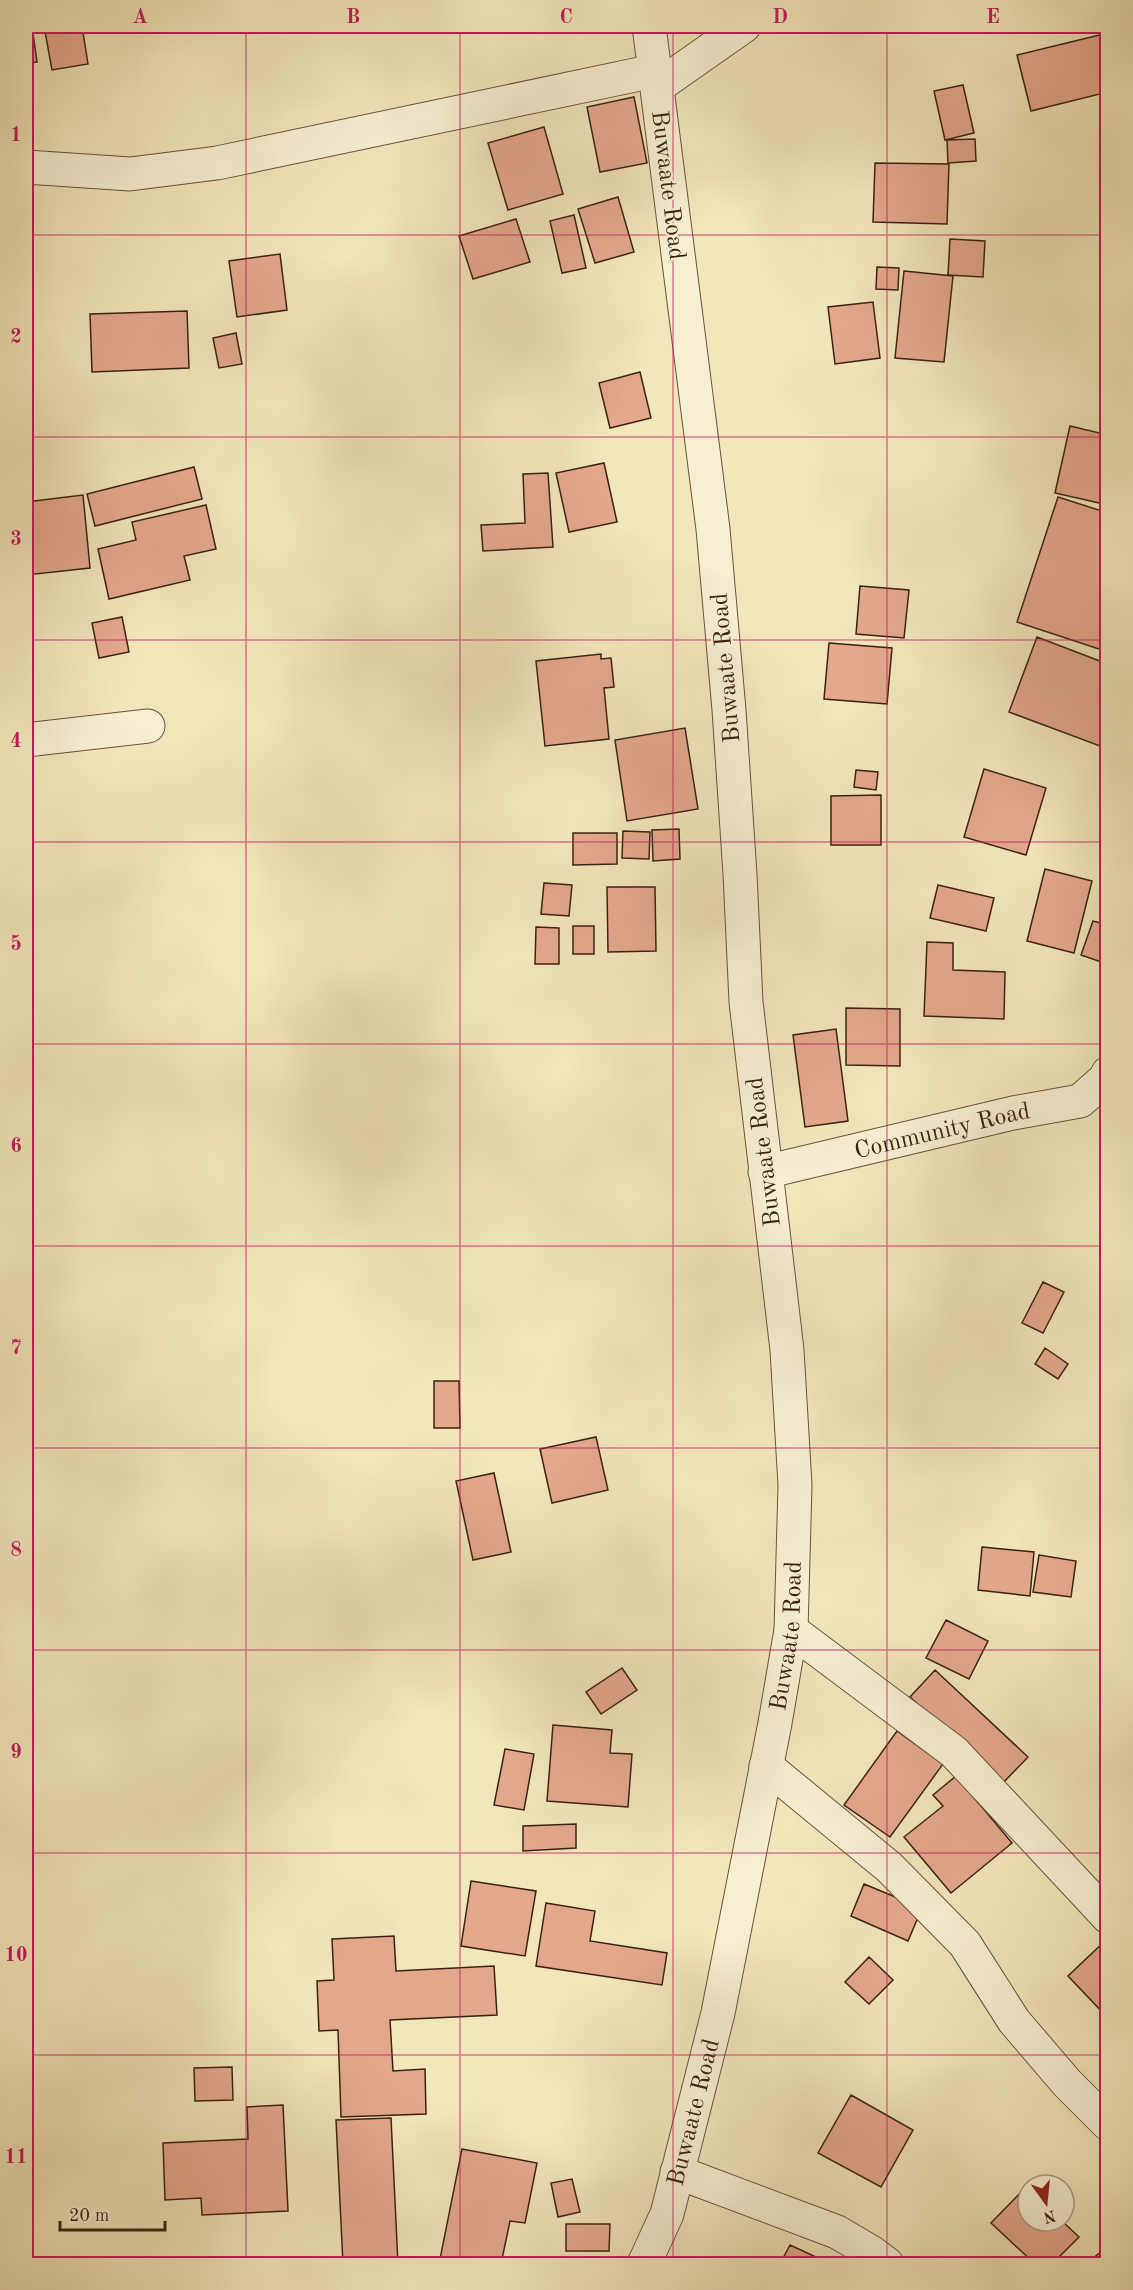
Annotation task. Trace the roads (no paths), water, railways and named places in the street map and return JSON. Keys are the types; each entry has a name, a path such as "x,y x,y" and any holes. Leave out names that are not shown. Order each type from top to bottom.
{"street":[{"name":"Buwaate Road","path":"644,2265 667,2214 718,2013 766,1766 790,1630 795,1485 787,1350 746,1002 729,710 713,529 650,26"},
{"path":"26,167 130,174 217,163 655,79 744,26"},
{"path":"26,741 148,726"},
{"name":"Community Road","path":"765,1172 1013,1113 1094,1105 1107,1073"},
{"path":"790,1630 954,1752 1107,1917"},
{"path":"766,1766 889,1867 965,1944 1014,2021 1067,2083 1107,2124"},
{"path":"677,2172 837,2232 871,2252 886,2265"}]}
